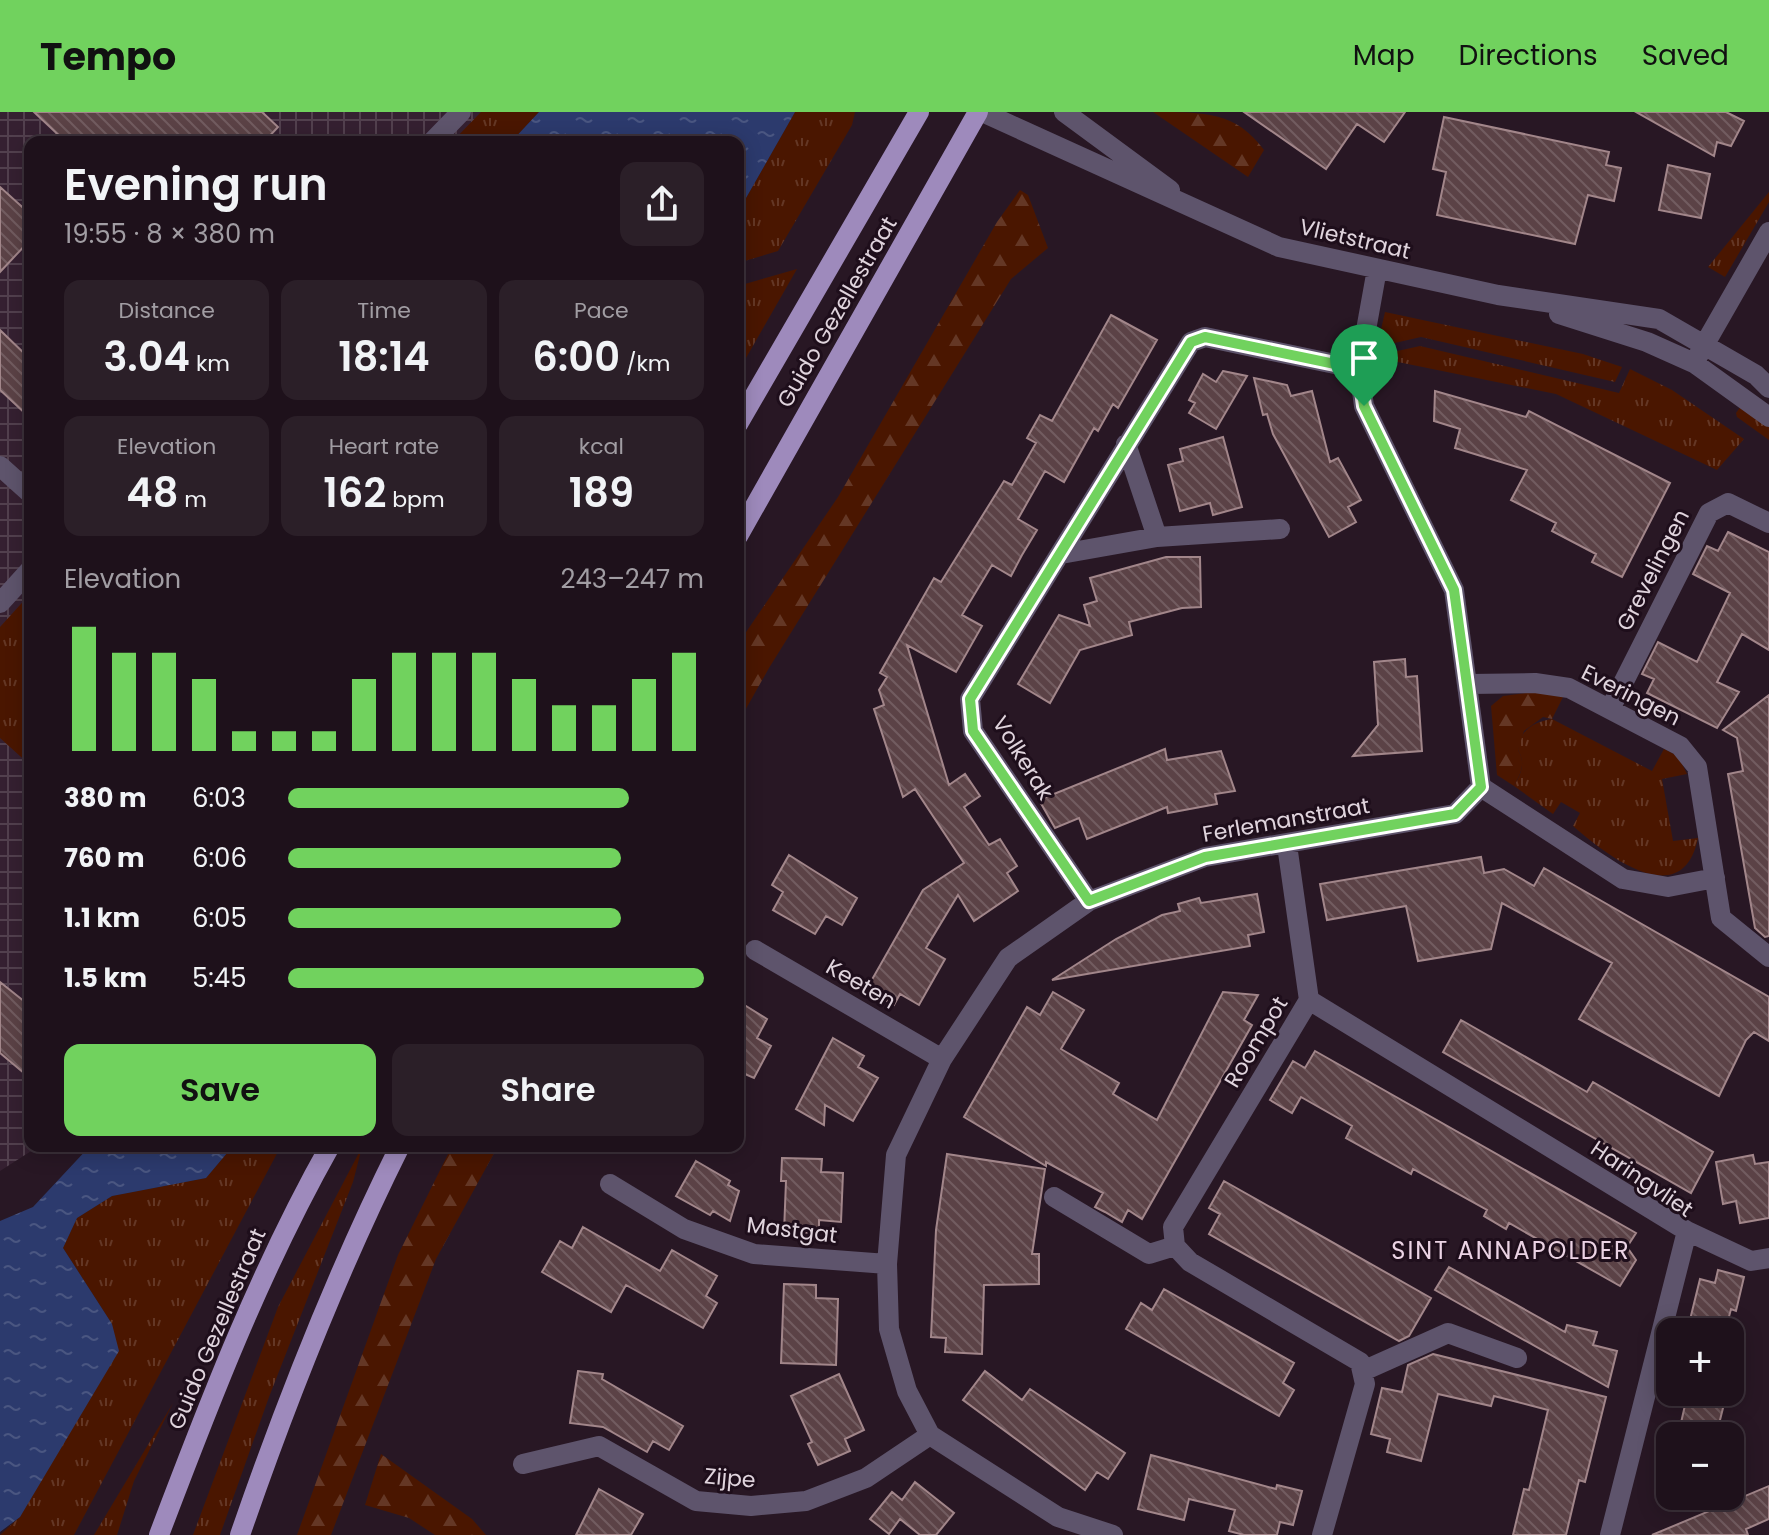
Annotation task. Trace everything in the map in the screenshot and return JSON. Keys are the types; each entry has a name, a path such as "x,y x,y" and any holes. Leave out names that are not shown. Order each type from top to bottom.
{"main road":[{"name":"Guido Gezellestraat","path":"744,414 919,112"},
{"name":"Guido Gezellestraat","path":"744,525 980,112"},
{"name":"Guido Gezellestraat","path":"159,1535 217,1381 299,1203 327,1152"},
{"path":"240,1535 312,1340 353,1242 397,1152"}],"street":[{"path":"438,136 461,112"},
{"name":"Vlietstraat","path":"980,112 1279,247 1498,295 1659,319 1705,344 1769,388"},
{"name":"Vlietstraat","path":"1064,112 1206,216"},
{"path":"1694,363 1769,232"},
{"path":"1377,269 1359,369 1364,406 1454,590 1470,684 1481,787 1623,879 1668,887 1715,878"},
{"name":"Vlietstraat","path":"1498,295 1647,342 1694,363 1769,417"},
{"name":"Volkerak","path":"1089,901 973,731 970,699 1191,342 1205,337 1359,369"},
{"path":"1126,444 1157,537"},
{"path":"0,466 24,488"},
{"name":"Grevelingen","path":"1610,709 1709,513 1728,503 1769,523"},
{"path":"1061,554 1157,537 1280,529"},
{"path":"0,603 24,577"},
{"name":"Everingen","path":"1470,684 1535,683 1569,688 1680,746 1697,767 1721,918 1769,957"},
{"name":"Ferlemanstraat","path":"1113,1535 1058,1517 930,1435 907,1391 889,1329 887,1264 896,1155 942,1059 1008,958 1089,901 1205,857 1455,814 1481,787"},
{"name":"Roompot","path":"1175,1246 1173,1227 1309,1000 1287,845"},
{"name":"Keeten","path":"755,950 942,1059"},
{"name":"Haringvliet","path":"1309,1000 1687,1231 1610,1535"},
{"name":"Mastgat","path":"610,1184 684,1229 754,1254 887,1264"},
{"path":"1054,1197 1149,1254 1175,1246 1190,1262 1360,1362 1365,1384 1322,1535"},
{"path":"1687,1231 1751,1261 1769,1258"},
{"path":"1363,1371 1448,1333 1517,1358"},
{"name":"Zijpe","path":"523,1464 599,1446 696,1501 751,1506 806,1501 866,1478 930,1435"}],"shaded area":[{"path":"0,112 536,112 514,136 24,136 24,663 19,668 24,673 24,1152 30,1152 0,1171"}],"green space":[{"path":"481,112 539,112 517,136 458,136"},
{"path":"795,112 855,112 852,125 778,251 744,261 744,201"},
{"path":"1153,112 1204,114 1231,121 1253,137 1264,150 1248,177"},
{"path":"1020,190 1028,195 1048,248 1011,279 744,712 744,635 838,497 997,222"},
{"path":"1769,192 1769,202 1725,277 1708,267"},
{"path":"797,269 744,362 744,284"},
{"path":"1385,312 1583,354 1622,367 1615,382 1421,337 1377,347"},
{"path":"1420,346 1619,393 1630,369 1672,390 1744,439 1717,470 1556,394 1383,359 1384,354"},
{"path":"1741,406 1769,427 1769,440 1737,417"},
{"path":"24,601 24,760 0,738 0,627"},
{"path":"1534,692 1563,697 1552,719 1543,717 1524,731 1518,750 1522,768 1514,786 1497,775 1491,706 1503,696"},
{"path":"1552,719 1652,771 1664,749 1678,756 1687,774 1662,779 1673,841 1698,838 1689,861 1676,873 1660,875 1622,862 1573,826 1580,813 1561,802 1553,814 1514,786 1522,768 1518,750 1521,737 1533,725"},
{"path":"228,1152 278,1152 74,1535 0,1535 20,1517 112,1324 63,1248 77,1218 112,1196 206,1178"},
{"path":"361,1152 353,1182 269,1397 220,1535 193,1535 278,1307"},
{"path":"449,1152 495,1152 436,1259 331,1535 297,1535 398,1255"},
{"path":"173,1403 134,1481 117,1535 94,1535"},
{"path":"381,1454 472,1519 486,1535 435,1535 409,1518 365,1505"}],"water":[{"path":"539,112 795,112 744,201 744,136 517,136"},
{"path":"84,1152 228,1152 206,1178 112,1196 77,1218 63,1248 112,1324 119,1351 20,1517 0,1532 0,1221 33,1207"}],"building":[{"path":"34,112 262,112 278,127 270,136 60,136"},
{"path":"1244,112 1405,112 1384,142 1357,124 1326,169"},
{"path":"1636,112 1726,112 1744,121 1731,146 1717,142 1714,156"},
{"path":"1444,117 1609,152 1606,165 1621,168 1614,201 1588,195 1575,244 1437,215 1446,172 1433,169"},
{"path":"1668,165 1710,174 1701,218 1659,210"},
{"path":"0,187 24,209 24,246 0,272"},
{"path":"1111,315 1157,340 1118,408 1113,404 1098,431 1094,428 1064,482 1045,471 1018,519 1037,530 1011,576 992,565 962,615 982,626 956,672 907,645 949,785 965,774 980,796 964,807 989,845 1000,839 1017,866 1007,873 1018,891 974,921 958,895 926,948 945,959 919,1005 900,994 894,1005 866,990 923,890 964,863 915,789 903,797 874,709 884,705 879,690 887,677 880,673 934,578 941,582 1004,481 1012,485 1036,443 1027,438 1040,415 1052,421"},
{"path":"0,330 24,353 24,412 0,390"},
{"path":"1223,371 1247,376 1216,429 1189,413 1195,403 1189,400 1203,374 1216,382"},
{"path":"1254,378 1287,385 1291,396 1312,391 1330,462 1338,458 1361,500 1348,507 1356,522 1329,537 1273,434 1267,414 1263,415"},
{"path":"1435,391 1526,417 1529,411 1670,483 1622,577 1592,562 1596,554 1552,531 1556,523 1511,500 1527,470 1455,448 1460,429 1434,421"},
{"path":"1223,437 1242,507 1213,515 1210,503 1180,511 1168,465 1183,461 1180,449"},
{"path":"1728,532 1769,552 1769,650 1742,634 1717,682 1739,692 1717,728 1647,693 1654,679 1642,674 1658,642 1697,662 1730,593 1693,574 1707,546 1718,551"},
{"path":"1166,557 1200,557 1201,607 1182,608 1129,622 1132,635 1080,650 1050,703 1018,684 1059,615 1090,626 1084,605 1097,601 1090,578"},
{"path":"1405,659 1406,677 1417,676 1422,751 1353,756 1378,725 1374,662"},
{"path":"1769,695 1769,936 1765,937 1755,928 1728,774 1743,771 1737,738 1723,730"},
{"path":"1165,749 1167,760 1221,751 1235,791 1215,794 1217,804 1168,813 1167,807 1087,839 1079,818 1055,828 1039,800"},
{"path":"789,855 857,898 842,925 826,916 815,934 773,910 783,892 772,885"},
{"path":"1481,857 1484,873 1504,869 1534,886 1544,868 1769,997 1769,1041 1754,1032 1746,1040 1719,1096 1579,1019 1612,963 1502,903 1491,949 1418,961 1406,906 1327,920 1320,884"},
{"path":"1257,894 1264,932 1248,935 1250,946 1052,980 1116,939 1162,915 1180,911 1178,904 1199,898 1201,903"},
{"path":"0,982 24,1001 24,1073 0,1053"},
{"path":"1053,992 1084,1010 1061,1049 1119,1083 1113,1094 1157,1120 1223,992 1258,995 1244,1020 1252,1025 1142,1219 1128,1210 1122,1222 1095,1207 1103,1193 1046,1162 1046,1166 964,1117 1027,1007 1040,1015"},
{"path":"744,1005 767,1019 757,1038 771,1046 754,1078 744,1074"},
{"path":"1461,1020 1587,1092 1593,1082 1713,1152 1691,1193 1443,1052"},
{"path":"833,1038 864,1056 858,1067 878,1078 853,1121 825,1105 824,1125 796,1109"},
{"path":"1315,1051 1636,1233 1627,1247 1636,1260 1620,1286 1509,1223 1506,1229 1484,1216 1487,1210 1413,1169 1411,1174 1346,1138 1352,1126 1301,1097 1292,1113 1270,1100 1293,1061 1305,1068"},
{"path":"947,1154 1045,1169 1032,1254 1039,1254 1039,1284 984,1285 982,1354 945,1352 946,1338 931,1337 936,1230"},
{"path":"1753,1155 1755,1164 1769,1162 1769,1218 1740,1223 1736,1201 1723,1204 1716,1162"},
{"path":"782,1158 822,1159 821,1172 843,1173 841,1222 819,1220 819,1233 784,1232 786,1181 781,1181"},
{"path":"696,1161 730,1181 728,1185 739,1191 730,1221 713,1211 710,1215 676,1196"},
{"path":"1224,1181 1431,1298 1409,1336 1399,1341 1209,1234 1220,1214 1209,1208"},
{"path":"583,1227 660,1271 672,1250 717,1276 706,1296 717,1303 703,1328 626,1285 611,1312 542,1272 560,1241 572,1248"},
{"path":"1449,1267 1565,1332 1567,1325 1597,1332 1593,1345 1617,1351 1608,1387 1435,1290"},
{"path":"1718,1270 1744,1277 1736,1311 1731,1309 1729,1318 1690,1318 1700,1279 1715,1283"},
{"path":"784,1284 816,1285 816,1298 838,1299 836,1365 781,1363"},
{"path":"1164,1289 1294,1363 1283,1383 1294,1390 1279,1416 1126,1329 1141,1303 1152,1310"},
{"path":"1433,1354 1606,1397 1585,1482 1579,1480 1566,1535 1513,1535 1524,1489 1529,1490 1548,1410 1494,1396 1491,1406 1438,1394 1421,1461 1387,1452 1390,1439 1371,1434 1382,1388 1402,1392 1408,1365"},
{"path":"578,1371 603,1374 602,1379 683,1426 669,1450 653,1441 647,1452 603,1427 570,1423"},
{"path":"985,1371 1022,1400 1030,1389 1125,1453 1108,1479 1097,1472 1085,1490 963,1400"},
{"path":"839,1374 864,1430 845,1439 850,1451 818,1465 808,1444 812,1442 791,1396"},
{"path":"1685,1406 1724,1406 1720,1422 1681,1422"},
{"path":"1151,1455 1276,1489 1277,1485 1302,1491 1293,1525 1280,1522 1277,1535 1244,1535 1229,1531 1235,1510 1189,1499 1184,1520 1138,1509"},
{"path":"915,1482 954,1513 936,1535 920,1535 900,1519 889,1534 870,1519 892,1492 902,1500"},
{"path":"1769,1486 1769,1519 1746,1529 1748,1535 1652,1535 1712,1510 1744,1510 1744,1496"},
{"path":"599,1489 643,1514 631,1535 576,1535"}],"district":[{"name":"SINT ANNAPOLDER","path":"1511,1250"}],"route":[{"path":"1205,337 1359,369 1364,406 1454,590 1470,684 1481,787 1455,814 1205,857 1089,901 973,731 970,699 1191,342 1205,337"}]}
